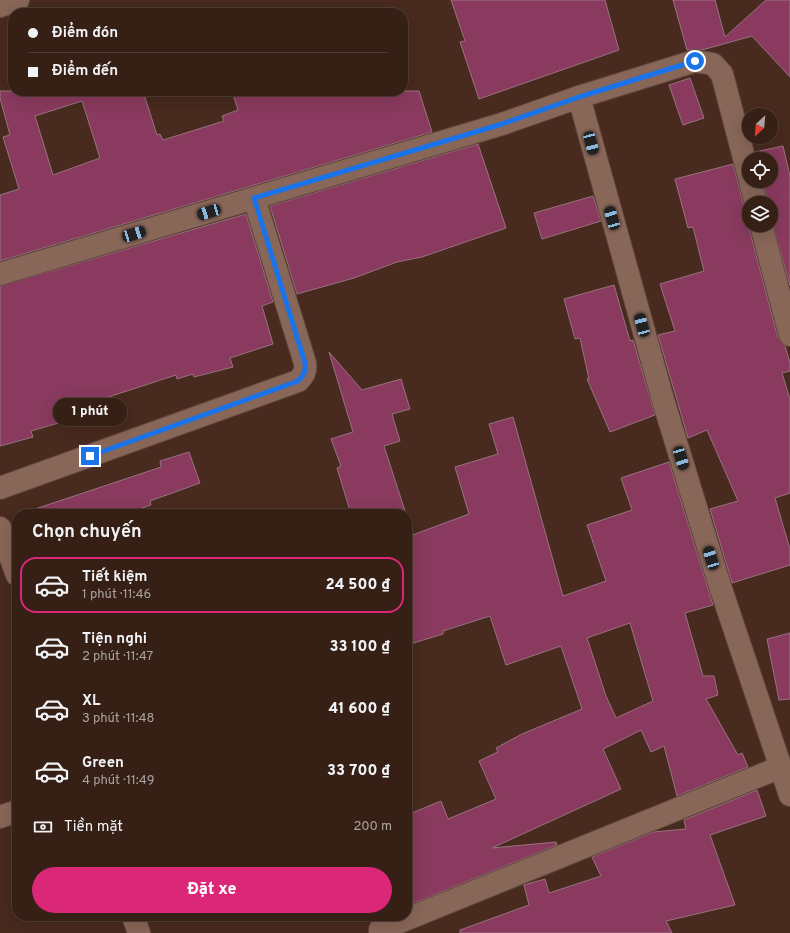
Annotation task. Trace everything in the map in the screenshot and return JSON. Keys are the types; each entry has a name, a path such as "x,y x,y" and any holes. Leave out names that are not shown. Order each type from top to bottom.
{"street":[{"path":"0,6 18,0"},
{"path":"0,274 502,124 579,97 695,61 714,64 722,74 742,152"},
{"path":"579,97 663,400 720,586 790,795"},
{"path":"0,488 298,381 304,375 306,369 305,363 254,198"},
{"path":"763,232 790,335"},
{"path":"0,528 12,561"},
{"path":"412,917 781,767"},
{"path":"0,817 12,813"},
{"path":"135,921 139,933"},
{"path":"380,933 380,930 402,921"}],"building":[{"path":"451,0 605,0 619,50 479,99 460,42 465,41"},
{"path":"673,0 715,0 725,37 766,0 790,0 790,77 752,36 702,50 687,50"},
{"path":"690,78 704,118 683,125 669,85"},
{"path":"0,91 8,91 8,96 145,96 157,135 160,134 163,140 224,121 222,116 238,110 234,96 408,96 408,91 419,91 432,132 0,261 0,195 19,189 3,137 10,135 0,98","holes":["82,101 100,158 53,175 35,116"]},
{"path":"478,144 506,228 422,257 397,262 354,278 297,294 270,206"},
{"path":"783,146 790,176 790,286 775,232 778,232 778,196 766,196 765,188 778,188 778,152 755,152"},
{"path":"733,164 742,198 742,232 750,232 778,338 785,346 790,363 790,371 782,373 790,399 790,493 775,498 790,549 790,565 732,583 710,509 738,501 707,430 688,438 658,335 675,331 660,284 704,271 693,227 688,228 675,179"},
{"path":"593,196 601,221 542,239 534,213"},
{"path":"246,214 273,302 262,306 273,344 230,358 233,367 194,377 193,374 177,379 176,375 90,403 93,413 31,431 33,437 0,446 0,286"},
{"path":"614,285 630,341 633,340 655,415 610,432 587,379 589,379 580,338 575,339 564,299"},
{"path":"329,352 362,390 401,379 410,409 392,414 400,441 384,446 404,509 349,509 337,468 341,466 331,439 353,432"},
{"path":"513,417 563,596 606,581 587,525 632,510 621,478 669,462 713,605 685,613 703,676 714,676 718,695 706,699 738,755 742,753 748,767 677,796 664,746 651,752 641,730 603,749 621,789 492,848 556,842 557,845 412,904 412,813 441,801 448,819 496,799 479,761 498,752 496,748 522,734 582,709 561,646 506,665 490,616 443,631 443,634 412,643 412,535 469,514 455,467 498,454 489,424","holes":["630,623 653,701 616,718 606,696 587,638"]},
{"path":"189,452 200,483 150,501 151,505 139,509 35,509 161,467 160,461"},
{"path":"790,633 790,699 779,700 767,639"},
{"path":"757,790 766,816 710,835 735,905 666,921 672,933 460,933 460,930 529,905 524,885 545,879 549,893 601,876 592,857 653,832 686,829 684,820"}],"route":[{"path":"90,456 298,381 304,375 306,369 305,363 254,198 502,124 579,97 695,61"}]}
